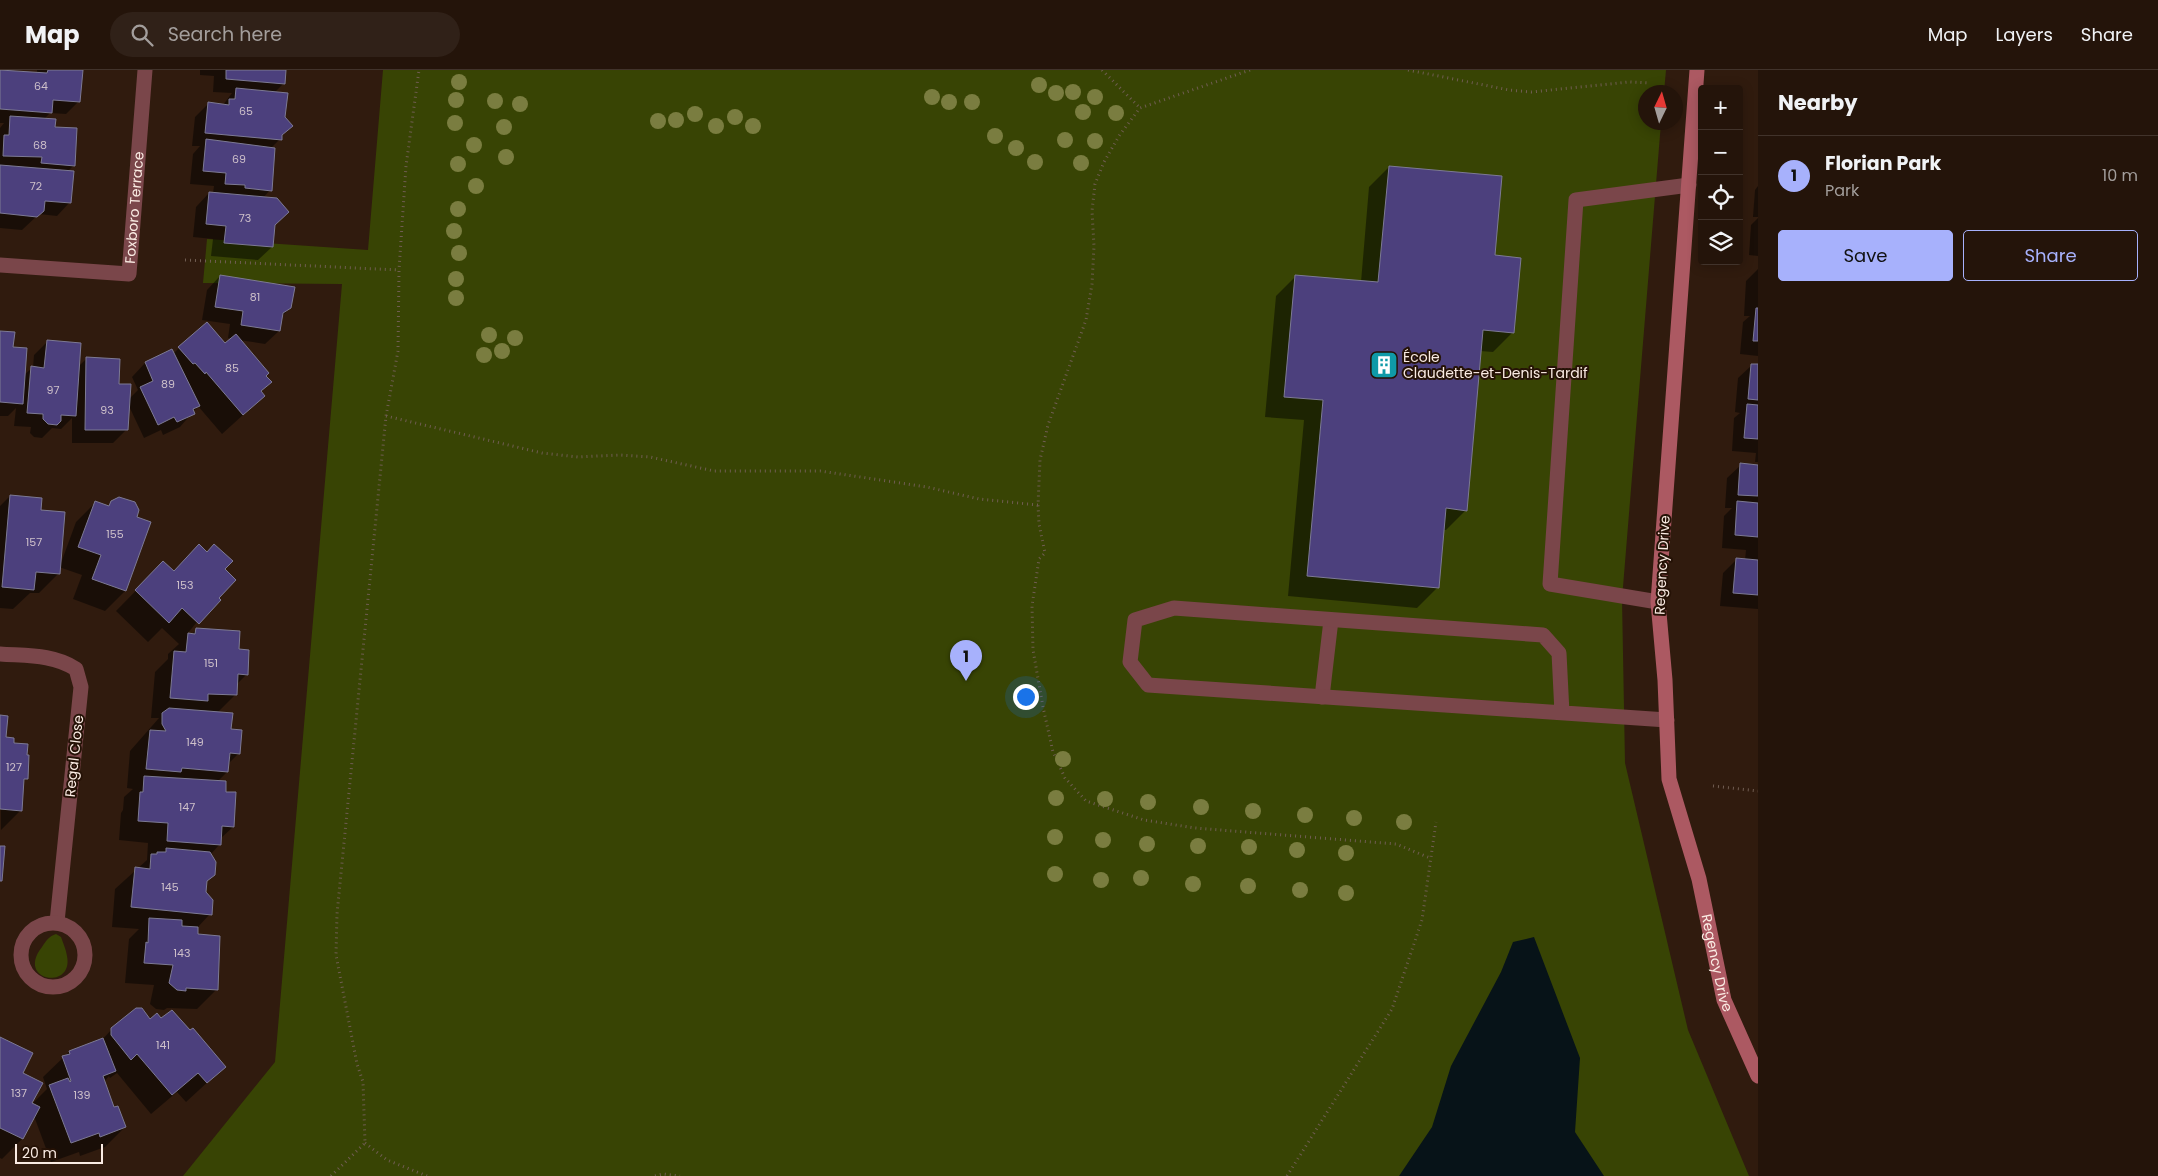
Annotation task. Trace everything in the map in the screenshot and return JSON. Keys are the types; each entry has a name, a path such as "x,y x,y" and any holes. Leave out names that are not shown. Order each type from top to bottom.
{"street":[{"name":"Foxboro Terrace","path":"0,265 129,274 145,70"},
{"name":"Regency Drive","path":"1697,70 1658,602 1667,720 1669,780 1699,879 1724,1000 1758,1076"},
{"path":"1658,602 1550,584 1575,210 1576,200 1688,185"},
{"path":"1562,713 1560,653 1543,635 1174,608 1135,620 1130,662 1148,685 1322,696 1562,713 1667,720"},
{"path":"1322,696 1330,620"},
{"name":"Regal Close","path":"0,654 50,657 63,660 76,668 81,687 57,922"},
{"path":"57,922 76,930 82,938 86,958 83,968 70,983 49,987 38,984 30,977 22,962 22,945 35,928 46,923 57,922"}],"path":[{"path":"330,1176 365,1143 363,1082 357,1064 336,955 336,914 386,416 398,351 399,270 406,166 419,70"},
{"path":"1102,70 1140,108"},
{"path":"1250,70 1140,108 1119,136 1104,162 1095,184 1092,211 1094,246 1092,284 1086,320 1048,425 1040,460 1039,524 1045,553 1039,559 1032,606 1032,650 1053,752 1065,778 1086,801 1144,820 1195,828 1396,844 1430,858"},
{"path":"1408,70 1509,90 1531,92 1629,82 1650,83"},
{"path":"184,260 399,270"},
{"path":"386,416 542,453 578,457 620,455 650,458 714,471 820,471 912,484 979,499 1038,505"},
{"path":"1713,786 1758,791"},
{"path":"1287,1176 1392,1009 1422,920 1436,822"},
{"path":"365,1143 387,1160 427,1176"},
{"path":"655,1176 663,1174 680,1176"}],"green space":[{"path":"383,70 1666,70 1665,85 1638,85 1638,130 1660,130 1622,599 1625,763 1688,1030 1749,1176 183,1176 275,1062 342,284 203,283 207,239 368,250"},
{"path":"56,934 61,937 65,948 67,967 62,974 55,977 47,977 40,974 36,968 36,959 46,941"}],"shaded area":[{"path":"1534,937 1580,1058 1575,1132 1604,1176 1399,1176 1432,1127 1451,1066 1501,972 1513,942"}],"building":[{"path":"0,70 47,73 48,70 83,70 80,102 53,100 52,113 0,109"},
{"path":"226,70 286,70 285,84 226,79"},
{"path":"236,88 288,93 285,117 293,126 282,135 282,140 205,133 208,102 229,105 229,99 235,99"},
{"path":"10,116 56,119 55,127 77,128 75,166 41,163 42,157 3,156 4,135 9,135"},
{"path":"206,139 275,148 272,191 245,188 245,185 225,184 226,173 203,171"},
{"path":"0,165 74,171 71,203 45,201 44,211 37,217 0,213"},
{"name":"École Claudette-et-Denis-Tardif","path":"1389,166 1502,176 1495,255 1521,258 1514,333 1483,330 1467,511 1446,508 1439,588 1307,576 1323,400 1284,397 1295,275 1378,282"},
{"path":"209,192 277,198 289,212 275,225 273,247 224,243 226,226 206,224"},
{"path":"220,275 295,287 291,308 283,313 280,331 241,325 243,311 215,307"},
{"path":"1756,308 1758,308 1758,341 1753,341"},
{"path":"207,322 225,343 236,334 269,373 266,376 272,382 261,391 265,396 243,415 206,372 205,374 195,363 193,364 178,347"},
{"path":"0,331 15,332 13,347 27,348 23,404 0,402"},
{"path":"47,340 81,343 76,416 61,415 61,421 57,425 48,424 43,419 43,414 27,413 31,366 44,368"},
{"path":"172,349 200,406 193,409 195,414 177,422 174,417 158,425 140,387 153,381 145,362"},
{"path":"86,357 120,359 119,384 131,384 128,430 85,430"},
{"path":"1751,364 1758,364 1758,400 1748,399"},
{"path":"1747,404 1758,405 1758,439 1744,438"},
{"path":"1740,463 1758,465 1758,496 1738,495"},
{"path":"10,495 42,498 41,510 65,512 60,574 36,572 34,590 2,587"},
{"path":"119,497 135,502 139,510 137,517 151,522 126,591 92,579 101,555 78,547 95,501 109,506 111,501"},
{"path":"1737,501 1758,503 1758,537 1735,535"},
{"path":"199,544 207,552 214,544 233,561 225,569 236,580 199,624 182,608 169,623 135,590 163,561 174,571"},
{"path":"1736,558 1758,560 1758,595 1733,593"},
{"path":"196,628 240,631 239,649 249,650 248,675 238,674 237,695 208,694 208,701 170,698 174,651 186,652 188,633 195,634"},
{"path":"169,708 233,713 231,729 242,730 240,754 230,753 228,772 182,768 181,772 146,769 150,730 166,731 162,724 162,713"},
{"path":"0,715 8,716 6,737 14,738 14,743 28,744 28,779 24,779 22,811 0,809"},
{"path":"144,776 226,781 226,792 236,792 234,827 222,826 221,845 167,841 168,823 138,821 140,792 143,792"},
{"path":"0,846 5,846 2,881 0,881"},
{"path":"166,848 210,852 216,862 215,875 207,881 206,892 213,900 212,915 131,907 135,867 150,869 151,854 166,852"},
{"path":"149,918 182,920 182,926 198,927 198,934 220,936 218,990 186,988 186,991 177,990 169,983 173,965 144,963 146,942 148,943"},
{"path":"136,1008 142,1008 150,1019 157,1013 161,1018 172,1010 190,1030 193,1028 226,1067 207,1083 198,1073 172,1095 137,1054 131,1060 111,1035 111,1028"},
{"path":"0,1037 33,1053 23,1073 43,1083 32,1103 40,1107 23,1139 0,1128"},
{"path":"103,1038 116,1071 103,1076 114,1107 118,1106 126,1127 100,1137 99,1133 71,1143 49,1085 68,1078 71,1081 62,1056 70,1054 69,1051"}],"place":[{"name":"École Claudette-et-Denis-Tardif","path":"1384,365"},
{"name":"Florian Park","path":"966,681"}]}
